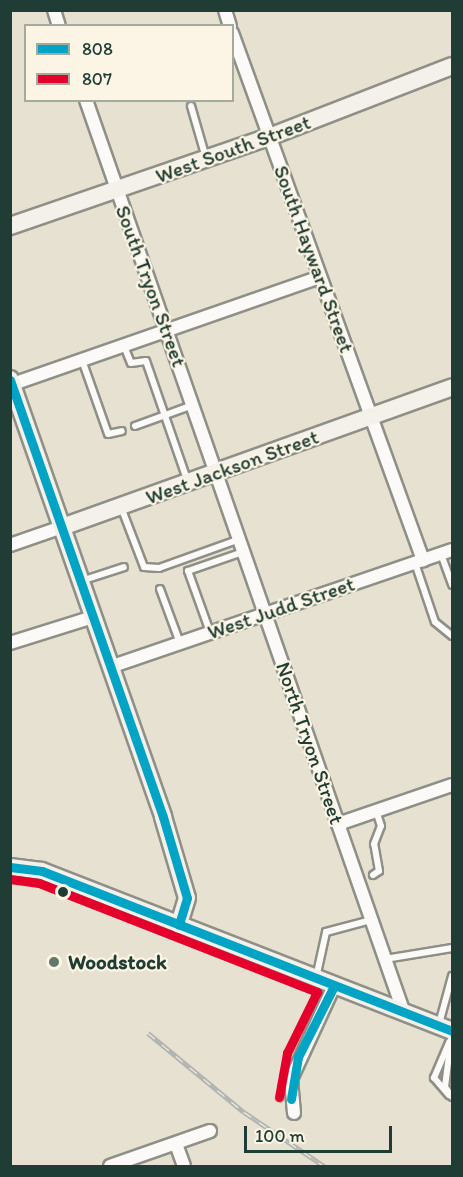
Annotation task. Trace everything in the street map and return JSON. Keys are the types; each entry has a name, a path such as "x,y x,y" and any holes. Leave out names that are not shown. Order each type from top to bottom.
{"street":[{"name":"South Hayward Street","path":"234,39 372,416 419,561"},
{"name":"West South Street","path":"10,226 269,137 453,66"},
{"name":"South Tryon Street","path":"87,102 216,472"},
{"path":"179,925 187,898 93,616 11,383 320,277"},
{"name":"West Jackson Street","path":"10,545 453,387"},
{"name":"North Tryon Street","path":"216,472 404,1013"},
{"name":"West Judd Street","path":"110,667 447,552"},
{"path":"10,643 93,616"},
{"path":"338,824 453,785"},
{"path":"10,867 42,871 404,1013 448,1033"},
{"path":"294,1113 291,1078 334,986"},
{"path":"110,1167 210,1131"},
{"path":"176,1144 184,1167"}],"lane":[{"path":"191,106 206,159"},
{"path":"124,346 131,363 146,361 189,482"},
{"path":"82,360 108,434 122,431"},
{"path":"135,426 193,405"},
{"path":"121,506 144,567 159,568 240,539"},
{"path":"210,633 188,571 244,552"},
{"path":"447,552 452,583"},
{"path":"419,561 435,622 453,636"},
{"path":"81,582 124,567"},
{"path":"160,589 180,643"},
{"path":"373,875 379,871 374,844 381,826 376,811"},
{"path":"315,978 326,932 371,919"},
{"path":"386,959 453,948"},
{"path":"452,1097 445,1087 453,976"},
{"path":"448,1033 434,1078 438,1089 452,1097"}],"railway":[{"path":"148,1033 244,1112 324,1166"}],"transit line":[{"name":"808","path":"10,380 163,817 187,898 179,925"},
{"name":"808","path":"10,867 42,871 452,1031"},
{"name":"807","path":"10,879 39,883 317,992 287,1053 279,1097"},
{"name":"808","path":"291,1099 298,1057 334,986"}],"place":[{"name":"Woodstock","path":"54,962"}]}
